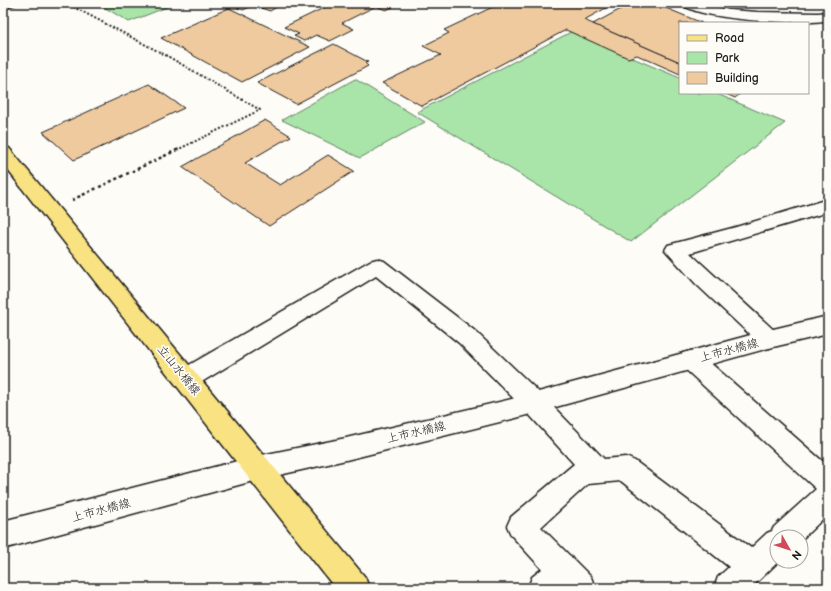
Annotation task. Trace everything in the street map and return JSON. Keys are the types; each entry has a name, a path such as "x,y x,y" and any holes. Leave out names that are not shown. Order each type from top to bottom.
{"main road":[{"name":"立山水橋線","path":"3,152 354,588"}],"street":[{"path":"688,3 700,8 732,15 760,18 828,16"},
{"path":"769,339 675,250 741,232 828,205"},
{"path":"186,379 377,266 467,337 534,403 598,471"},
{"name":"上市水橋線","path":"3,535 258,468 354,447 534,403 769,339 828,325"},
{"path":"691,360 828,482"},
{"path":"562,582 521,526 582,472 626,469 752,567"},
{"path":"793,529 828,496"},
{"path":"729,588 769,551"}],"path":[{"path":"50,210 260,110 169,57 66,3"}],"green space":[{"path":"97,3 177,3 129,22"},
{"path":"571,32 679,78 679,94 717,94 785,123 631,242 417,112"},
{"path":"355,79 425,122 360,158 282,120"}],"building":[{"path":"3,3 17,3 18,4 3,10"},
{"path":"245,3 259,3 243,10 237,7"},
{"path":"271,3 283,3 270,11 261,8"},
{"path":"334,3 384,3 393,7 386,10 376,6 342,23 354,29 330,41 316,35 304,41 294,36 299,34 284,27"},
{"path":"501,3 595,3 606,8 584,20 679,62 679,74 637,55 628,58 566,30 422,106 382,83 441,55 423,46 449,33 444,30"},
{"path":"632,3 668,3 672,5 666,8 700,22 679,22 679,62 593,24"},
{"path":"229,8 310,47 242,82 161,38"},
{"path":"334,44 368,62 365,63 368,66 296,104 257,83"},
{"path":"149,84 184,108 74,160 43,132"},
{"path":"726,94 740,94 735,98"},
{"path":"265,120 291,136 245,163 280,185 328,155 354,171 269,226 182,167"}]}
